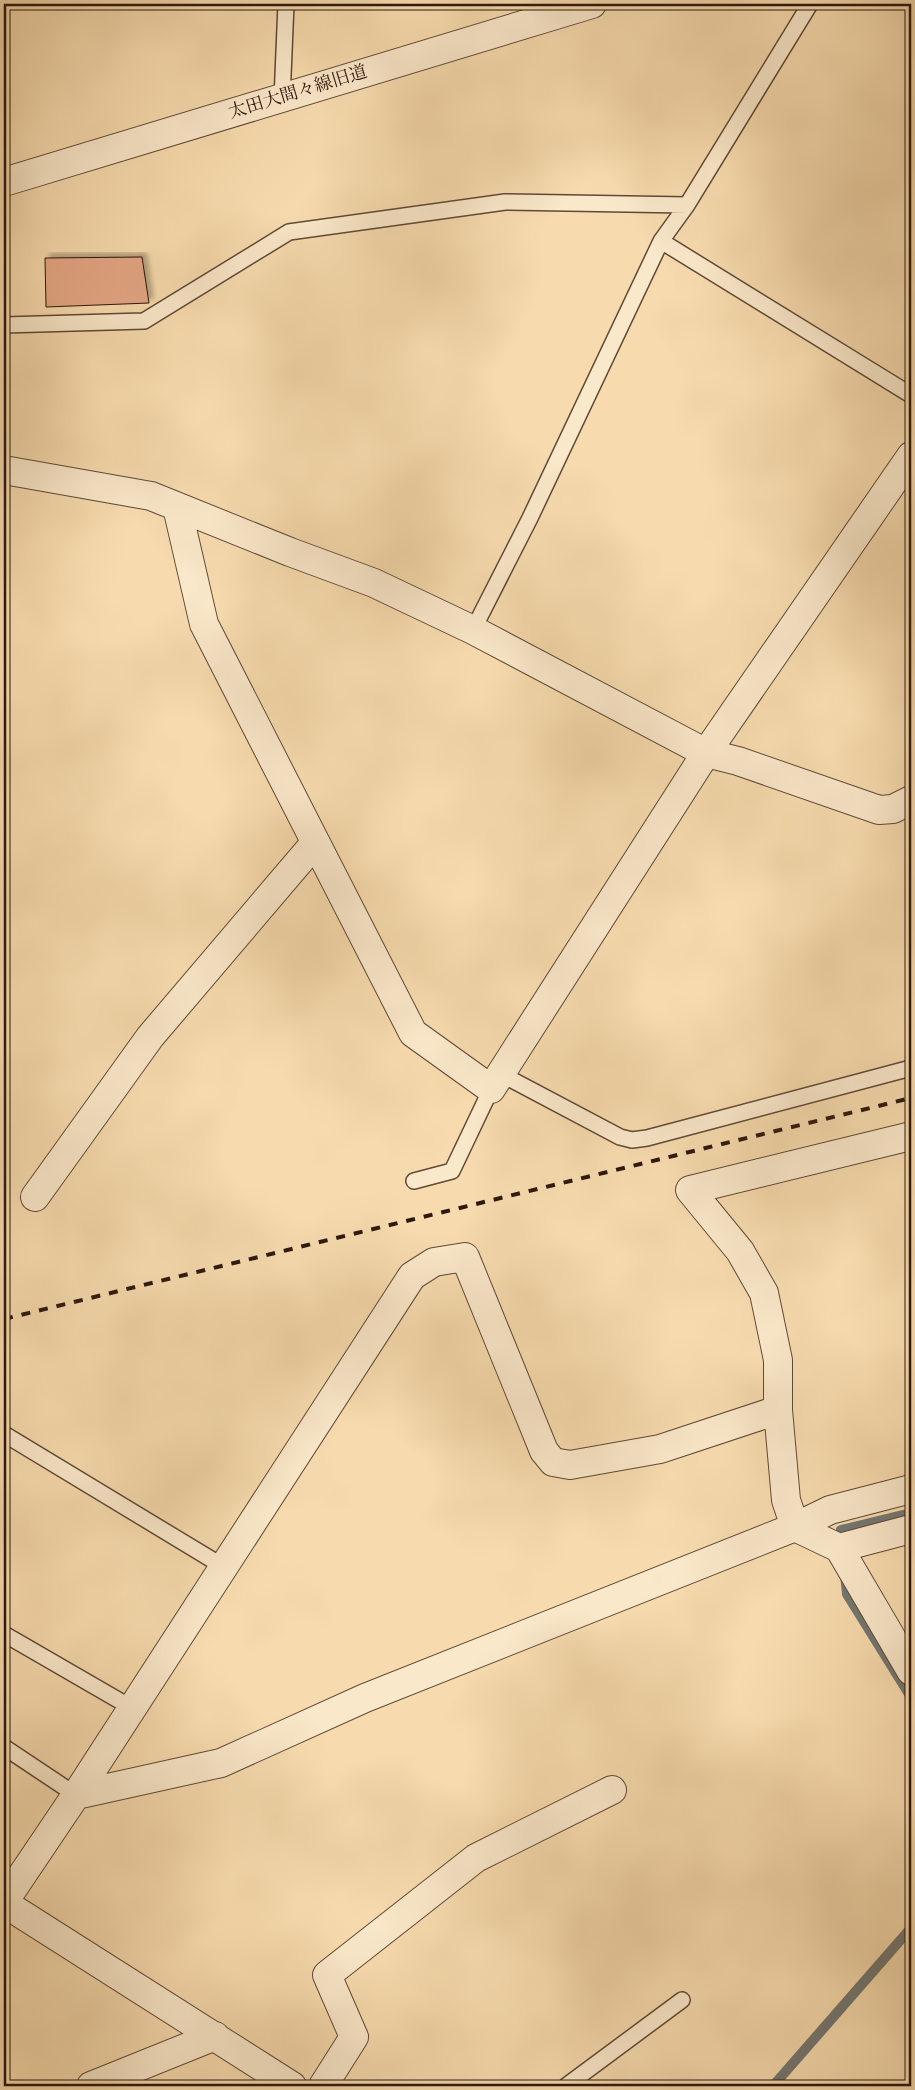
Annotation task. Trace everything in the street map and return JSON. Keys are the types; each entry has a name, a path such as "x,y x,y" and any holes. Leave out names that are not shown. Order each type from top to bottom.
{"street":[{"name":"太田大間々線旧道","path":"4,182 592,4"},
{"path":"178,507 204,624 413,1033 496,1082 706,753 911,456"},
{"path":"4,470 150,496 290,552 374,583 473,630 706,753 738,761 879,810 892,809 911,800"},
{"path":"35,1197 150,1037 315,843"},
{"path":"911,1136 690,1190 740,1251 764,1293 778,1360 778,1410 786,1500 795,1527 839,1548 911,1671"},
{"path":"292,2086 4,1902 76,1795 412,1276 434,1262 465,1257 544,1451 553,1462 570,1465 660,1449 778,1410"},
{"path":"76,1795 221,1763 365,1698 795,1527 830,1510 911,1489"},
{"path":"839,1548 911,1529"},
{"path":"323,2086 354,2037 327,1975 476,1858 612,1790"},
{"path":"91,2086 215,2036"}],"lane":[{"path":"282,99 286,4"},
{"path":"473,630 530,518 661,241 687,205 810,4"},
{"path":"4,325 144,321 290,232 505,202 687,205"},
{"path":"661,241 911,395"},
{"path":"414,1181 452,1171 496,1082 620,1137 632,1140 647,1138 911,1068"},
{"path":"4,1434 224,1567"},
{"path":"4,1634 132,1708"},
{"path":"4,1747 76,1795"},
{"path":"566,2086 682,2000"}],"building":[{"path":"142,257 149,303 46,307 45,258"}],"waterway":[{"path":"843,1547 841,1530 911,1513"},
{"path":"845,1574 847,1594 911,1697"},
{"path":"773,2086 911,1928"}],"railway":[{"path":"4,1319 911,1098"}]}
